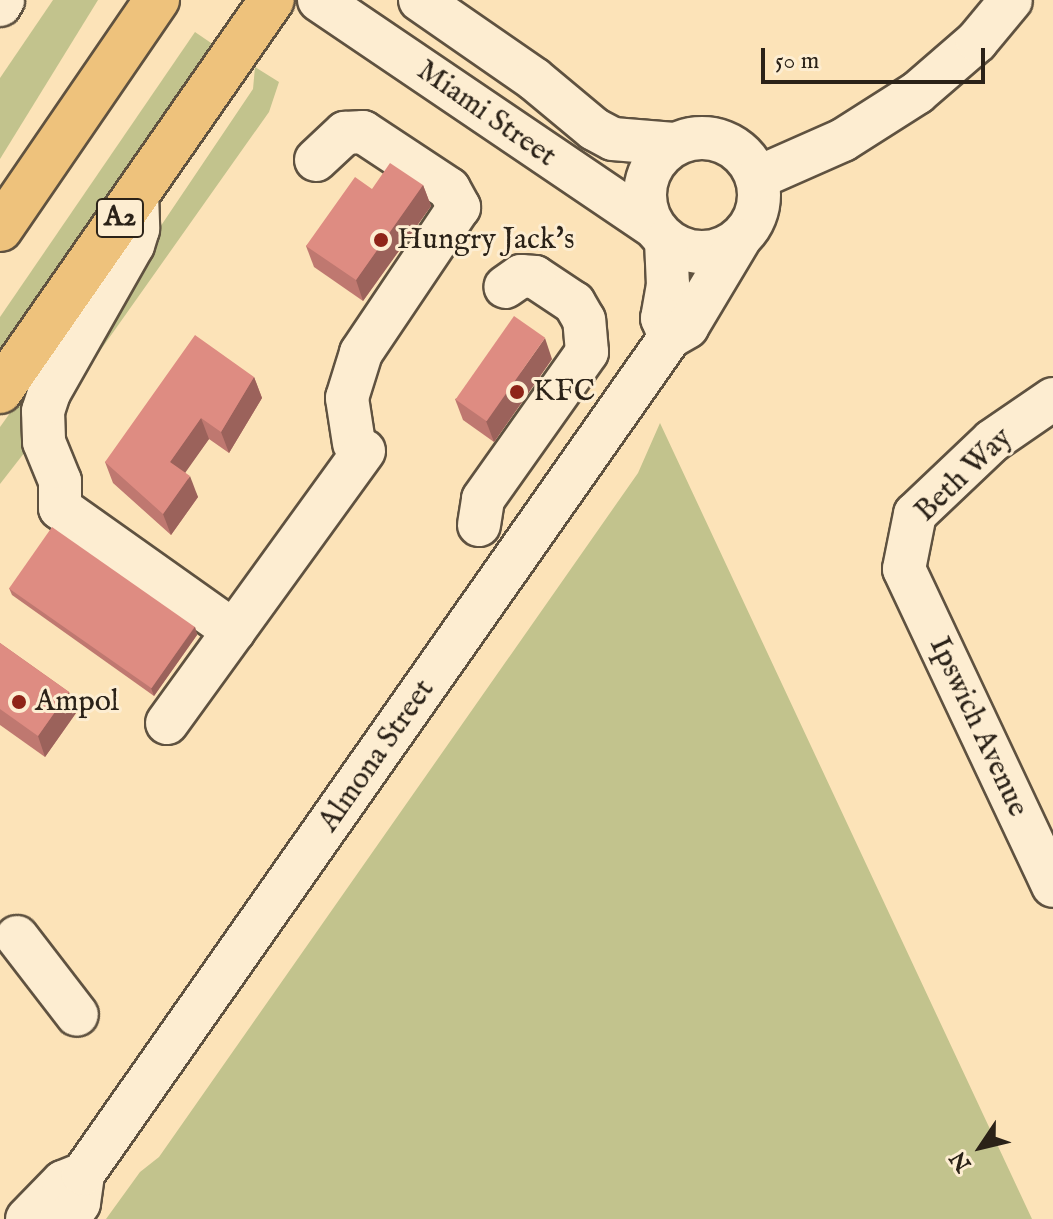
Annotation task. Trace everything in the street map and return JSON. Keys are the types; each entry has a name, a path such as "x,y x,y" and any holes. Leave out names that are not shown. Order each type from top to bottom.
{"highway":[{"path":"0,229 157,0"},
{"name":"A2","path":"0,391 272,0"}],"street":[{"name":"Miami Street","path":"319,0 660,234"},
{"name":"Miami Street","path":"420,0 534,79 594,129 613,139 674,144"},
{"path":"757,178 843,140 917,93 977,41 1011,0"},
{"path":"167,723 234,631 359,447 347,398 361,353 459,207 449,189 363,132 345,133 316,160"},
{"path":"660,234 705,253 739,240 757,212 757,178 732,146 693,138 674,144 648,174 644,192 660,234 668,285 662,318 670,337"},
{"path":"137,193 133,245 43,411 44,442 60,481 60,508 234,631"},
{"name":"Almona Street","path":"68,1219 79,1203 83,1174 670,337 687,327 739,240"},
{"path":"479,525 483,499 582,363 587,342 584,320 574,303 548,286 521,276 505,287"},
{"name":"Beth Way","path":"904,569 915,514 992,441 1053,399"},
{"name":"Ipswich Avenue","path":"904,569 1053,886"},
{"path":"17,937 77,1015"},
{"name":"Almona Street","path":"27,1219 63,1182 83,1174"}],"green space":[{"path":"53,0 98,0 0,159 0,78"},
{"path":"195,32 214,45 0,351 0,317"},
{"path":"255,67 279,82 269,112 56,413 117,291 253,89"},
{"path":"85,308 28,448 0,484 0,427"},
{"path":"660,423 1032,1219 106,1219 140,1172 159,1157 638,473"}],"building":[{"path":"390,163 423,185 356,280 306,246 355,177 372,189"},
{"path":"514,316 545,338 487,421 455,400"},
{"path":"195,335 254,377 221,432 201,418 170,462 190,476 163,514 105,462"},
{"path":"52,527 195,627 152,688 9,588"},
{"path":"0,643 69,692 38,736 0,709"}],"place":[{"name":"Hungry Jack's","path":"381,240"},
{"name":"KFC","path":"517,392"},
{"name":"Ampol","path":"19,702"}]}
